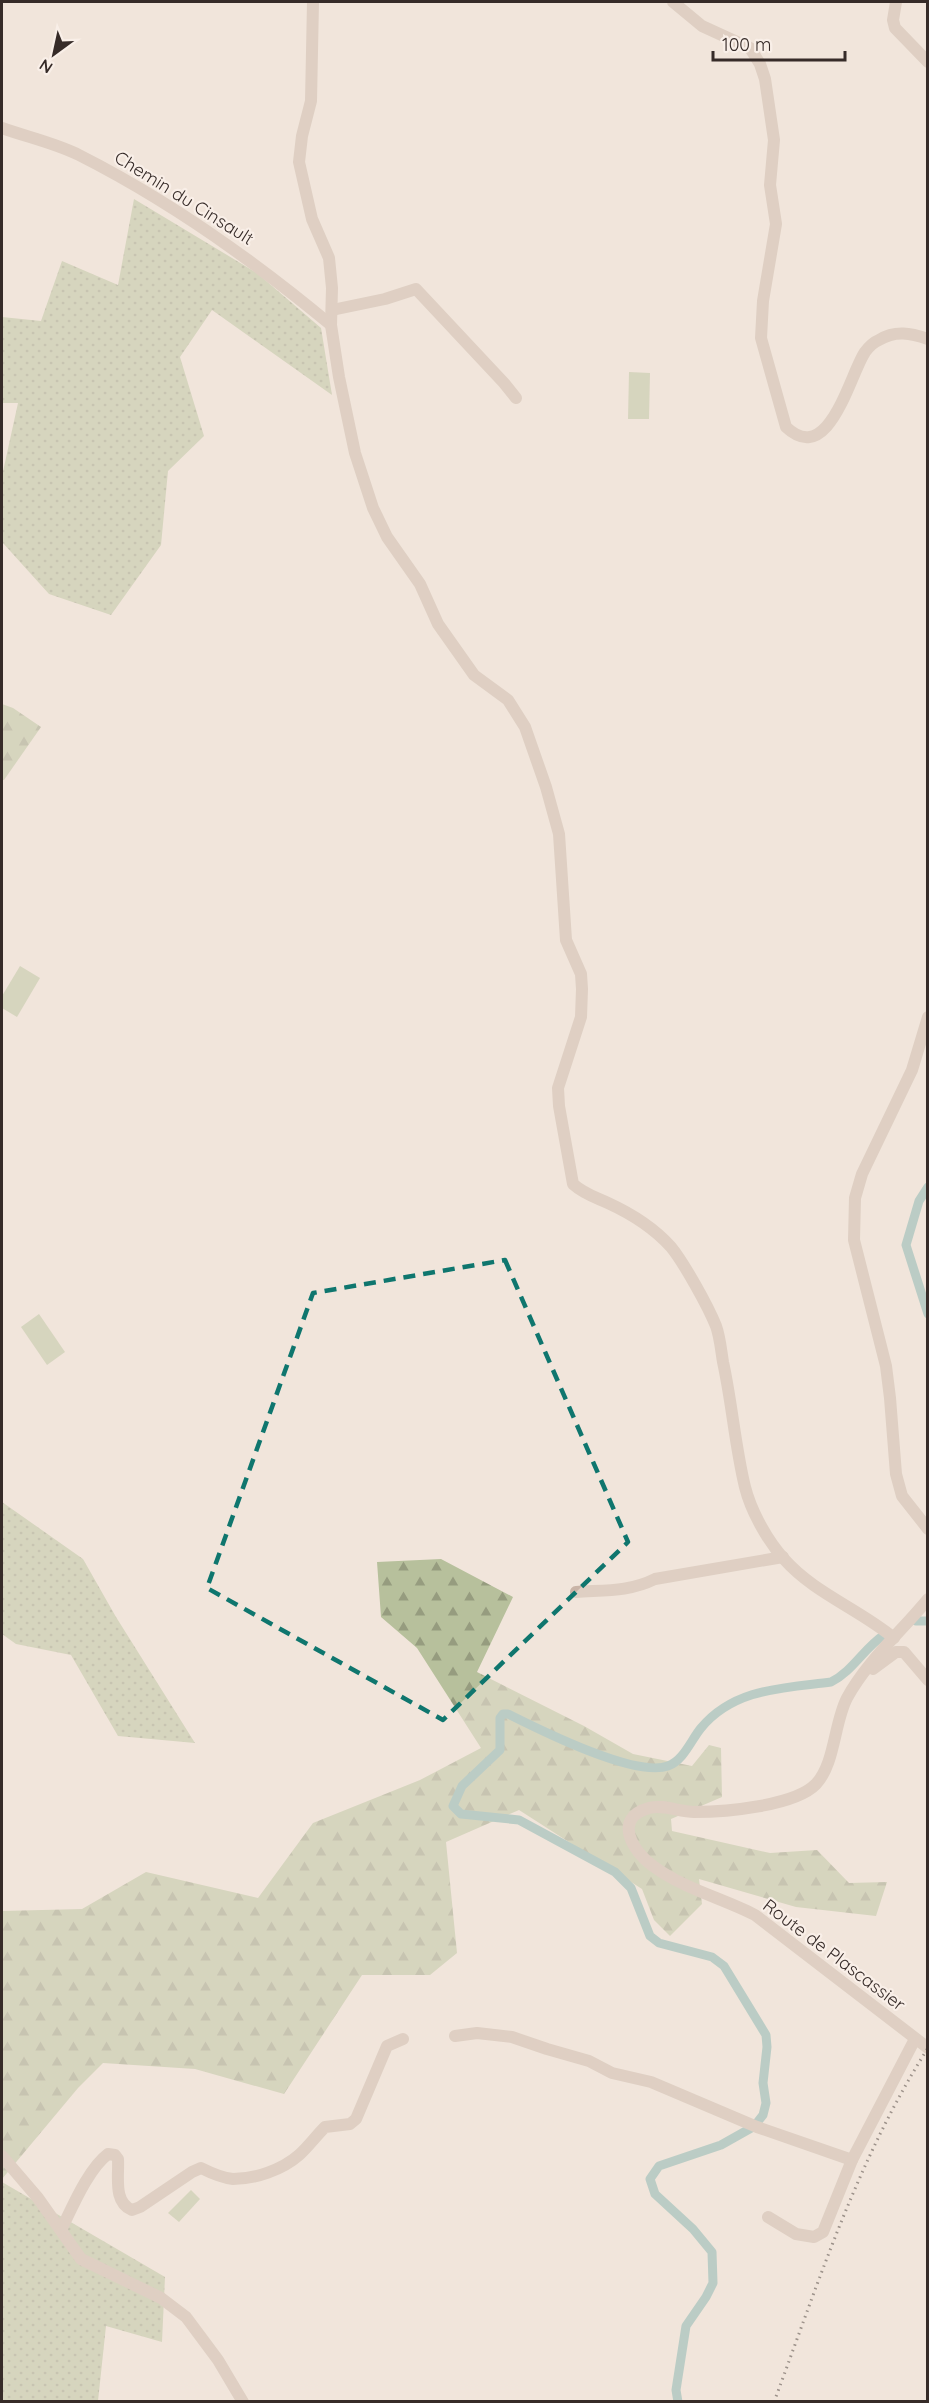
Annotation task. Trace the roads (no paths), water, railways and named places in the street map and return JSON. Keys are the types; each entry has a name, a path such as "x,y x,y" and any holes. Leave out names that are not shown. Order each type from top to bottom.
{"street":[{"path":"313,2 311,101 302,136 299,162 312,219 329,258 332,325 339,377 355,453 372,508 387,537 420,584 438,624 474,675 508,700 525,727 546,787 559,834 566,940 581,974 582,989 581,1017 558,1088 558,1106 573,1184 586,1195 630,1214 655,1230 673,1250 697,1290 716,1326 729,1388 745,1488 758,1519 783,1557 798,1573 830,1596 867,1617 894,1638"},
{"path":"673,2 702,26 750,48 760,63 765,79 774,140 770,184 776,224 763,301 761,338 786,427 791,432 810,436 826,429 835,416 865,352 878,340 895,333 911,334 927,339"},
{"path":"896,2 893,20 895,28 927,62"},
{"name":"Chemin du Cinsault","path":"2,128 77,154 141,190 269,273 332,325"},
{"path":"332,310 385,299 416,289 504,382 516,398"},
{"path":"927,1017 912,1070 862,1174 855,1198 854,1240 886,1366 896,1474 902,1496 927,1529"},
{"path":"576,1592 619,1591 643,1586 655,1579 783,1557"},
{"name":"Route de Plascassier","path":"927,1599 867,1669 839,1713 824,1771 816,1784 798,1797 774,1803 692,1812 650,1807 637,1813 630,1822 628,1836 634,1848 651,1865 704,1894 755,1915 927,2048"},
{"path":"867,1669 876,1668 896,1652 904,1652 927,1680"},
{"path":"454,2036 477,2033 512,2037 589,2061 612,2073 651,2082 757,2127 852,2160"},
{"path":"61,2230 88,2180 102,2158 108,2154 115,2155 118,2159 120,2201 124,2207 132,2210 201,2168 232,2179 256,2176 282,2168 298,2156 325,2127 350,2124 356,2119 387,2046 403,2039"},
{"path":"768,2217 796,2234 814,2237 823,2232 852,2160 915,2039"},
{"path":"2,2156 33,2191 81,2259 161,2298 186,2317 218,2360 243,2402"}],"waterway":[{"path":"928,1187 919,1201 906,1245 928,1314"},
{"path":"916,1621 928,1621"},
{"path":"756,2124 763,2115 766,2103 763,2083 766,2035 724,1966 712,1957 659,1943 650,1936 631,1888 615,1872 519,1820 461,1814 453,1806 462,1786 500,1750 500,1718 503,1714 508,1714 564,1741 611,1759 653,1768 668,1766 683,1755 701,1728 729,1705 761,1692 831,1682 846,1672 870,1646 884,1635"},
{"path":"678,2402 676,2390 686,2326 713,2283 712,2252 693,2229 655,2194 650,2179 659,2166 721,2145 753,2127"}],"railway":[{"path":"774,2402 860,2176 903,2090 928,2048"}]}
